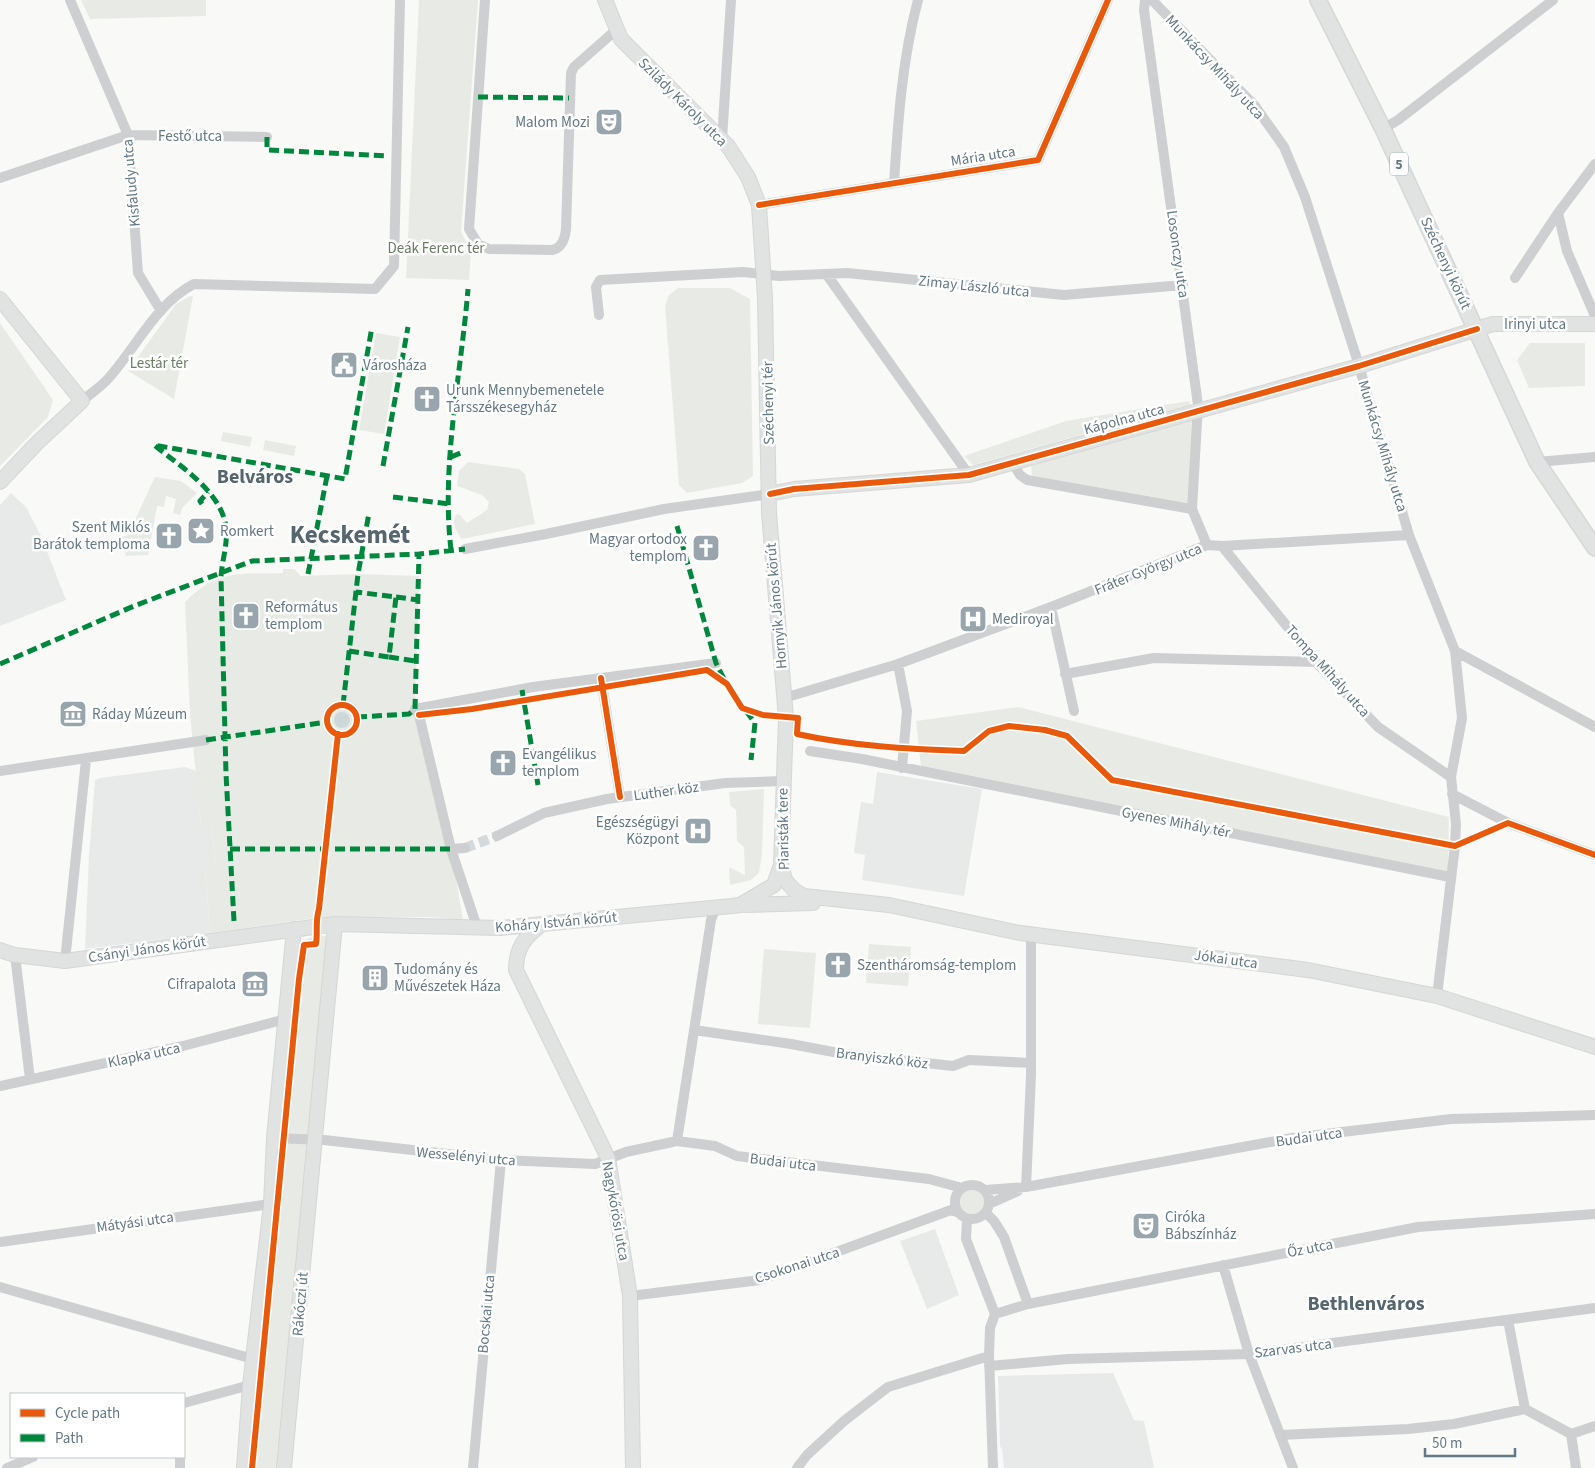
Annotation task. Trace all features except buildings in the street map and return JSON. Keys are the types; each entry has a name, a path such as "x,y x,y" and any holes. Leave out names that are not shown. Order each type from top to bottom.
{"main road":[{"name":"Széchenyi körút","path":"1318,0 1383,128 1537,462 1595,548"}],"street":[{"name":"Kisfaludy utca","path":"70,0 128,135 138,273 161,311"},
{"path":"0,482 37,443 105,382 161,311 182,290 194,284 376,289 394,266 400,0"},
{"path":"485,0 469,229 478,244 493,249 552,250 561,245 566,229 571,73 574,67 616,30"},
{"name":"Szilády Károly utca","path":"605,0 621,39 722,139 738,159 759,205"},
{"path":"722,139 731,0"},
{"path":"894,183 900,95 908,40 918,0"},
{"name":"Mária utca","path":"759,205 1038,160 1108,0"},
{"name":"Losonczy utca","path":"1145,0 1144,10 1183,285 1198,412 1192,509"},
{"name":"Munkácsy Mihály utca","path":"1152,0 1256,106 1284,147 1305,197 1359,366 1409,534 1455,651 1462,718 1451,777 1456,824 1437,996"},
{"path":"1383,128 1398,120 1553,0"},
{"name":"Festő utca","path":"0,178 128,135 267,137"},
{"path":"1515,278 1558,213 1595,164"},
{"name":"Széchenyi tér","path":"759,205 764,275 770,494"},
{"path":"1558,213 1567,251 1595,316"},
{"name":"Zimay László utca","path":"599,315 596,286 600,280 607,278 743,272 764,275 848,272 1064,295 1183,285"},
{"path":"827,274 969,475"},
{"path":"0,299 82,401"},
{"name":"Irinyi utca","path":"1477,329 1493,324 1595,324"},
{"name":"Kápolna utca","path":"770,494 794,489 969,475 1359,366 1477,329"},
{"path":"1537,462 1595,457"},
{"path":"1012,462 1020,475 1027,480 1192,509 1207,545"},
{"path":"465,549 664,509 770,494"},
{"name":"Hornyik János körút","path":"770,494 769,513 786,718"},
{"name":"Fráter György utca","path":"898,664 1052,607 1207,545 1222,546 1409,534"},
{"name":"Tompa Mihály utca","path":"1222,546 1316,662 1378,727 1451,777"},
{"path":"1052,607 1074,711"},
{"path":"1455,651 1595,727"},
{"path":"1065,674 1154,658 1316,662"},
{"path":"477,927 451,849 419,715 415,709 533,687 716,663"},
{"path":"784,698 898,664 907,711 902,768"},
{"path":"601,678 620,797"},
{"name":"Piaristák tere","path":"786,718 782,781 781,864 785,880 799,894 849,902"},
{"path":"0,771 86,760 206,740"},
{"name":"Gyenes Mihály tér","path":"810,751 1450,877"},
{"path":"65,961 86,760"},
{"name":"Luther köz","path":"497,836 544,813 620,797 725,783 782,781"},
{"path":"1452,794 1508,824 1595,855"},
{"path":"451,849 465,848"},
{"name":"Koháry István körút","path":"294,929 335,924 500,928 740,905 774,885 781,864"},
{"path":"740,905 849,902"},
{"name":"Jókai utca","path":"849,902 889,905 1032,933 1308,970 1437,996 1595,1048"},
{"path":"677,1141 711,920 716,906"},
{"name":"Rákóczi út","path":"284,1468 320,1140 335,924"},
{"name":"Nagykőrösi utca","path":"541,925 525,938 519,947 516,970 608,1158 630,1296 633,1468"},
{"path":"244,1468 250,1385 270,1204 274,1138 294,929"},
{"name":"Csányi János körút","path":"0,950 15,955 65,961 294,929"},
{"path":"1026,1187 1031,1063 1032,933"},
{"path":"15,955 30,1079"},
{"name":"Klapka utca","path":"0,1086 183,1046 286,1019"},
{"name":"Branyiszkó köz","path":"694,1030 732,1037 792,1044 844,1054 953,1066 969,1060 1031,1063"},
{"name":"Budai utca","path":"985,1190 1026,1187 1292,1138 1451,1119 1595,1115"},
{"path":"274,1138 320,1140"},
{"name":"Wesselényi utca","path":"320,1140 501,1160 595,1164 608,1158"},
{"name":"Budai utca","path":"608,1158 626,1152 677,1141 715,1146 737,1156 929,1178 962,1188"},
{"name":"Bocskai utca","path":"473,1468 501,1160"},
{"path":"987,1209 977,1219 967,1219 957,1212 954,1199 962,1188 971,1184 985,1190 987,1209 1004,1237 1028,1304"},
{"name":"Budai utca","path":"987,1209 1026,1187"},
{"name":"Mátyási utca","path":"0,1242 270,1204"},
{"name":"Csokonai utca","path":"630,1296 760,1280 951,1210 957,1212"},
{"name":"Őz utca","path":"995,1314 1028,1304 1418,1227 1595,1214"},
{"path":"967,1219 966,1239 995,1314 990,1328 989,1361 993,1468"},
{"path":"1223,1265 1249,1354 1293,1468"},
{"path":"0,1286 254,1359"},
{"name":"Szarvas utca","path":"797,1468 807,1455 844,1421 888,1387 989,1361 1249,1354 1595,1308"},
{"path":"1508,1320 1525,1409"},
{"path":"185,1403 250,1385"},
{"path":"1280,1435 1436,1426 1525,1409 1571,1434 1595,1426"},
{"path":"1571,1434 1576,1468"},
{"path":"807,1455 809,1468"},
{"path":"7,1468 31,1458"}],"shaded area":[{"path":"11,493 26,507 41,536 66,600 0,626 0,505"},
{"path":"342,712 348,714 350,720 348,726 342,728 336,726 334,720 336,714"},
{"path":"185,767 196,771 201,827 212,827 215,866 205,867 210,933 85,949 89,855 95,780"},
{"path":"877,772 982,789 964,896 862,880 865,855 854,853 857,829 861,802 873,804"},
{"path":"935,1229 959,1295 927,1309 900,1241"},
{"path":"1113,1373 1134,1420 1144,1421 1154,1468 1004,1468 1002,1448 1000,1447 998,1376"}],"green space":[{"path":"81,0 206,0 206,16 90,19"},
{"name":"Deák Ferenc tér","path":"419,0 478,0 461,232 471,251 469,280 406,278"},
{"path":"678,288 730,288 750,299 753,476 742,483 687,493 679,485 665,306 669,295"},
{"name":"Lestár tér","path":"193,296 174,399 128,371 176,304"},
{"path":"0,323 53,400 48,417 0,466"},
{"path":"376,333 400,337 384,434 359,430"},
{"path":"1530,343 1585,343 1585,386 1529,388 1517,360"},
{"path":"1189,401 1190,405 973,465 964,456 1066,421"},
{"path":"1193,419 1189,503 1032,476 1031,466"},
{"path":"223,432 252,437 250,447 221,441"},
{"path":"265,440 296,446 294,456 263,450"},
{"path":"468,462 519,469 525,474 535,524 462,539 455,527 456,514 460,515 467,523 487,510 489,502 482,495 457,486 459,471"},
{"path":"155,477 181,481 197,493 182,508 180,515 173,513 176,499 166,496 164,507 157,506 148,555 126,556 121,537 128,535"},
{"path":"283,569 294,569 301,576 358,574 419,576 415,709 451,849 463,920 430,917 316,918 210,933 205,867 215,865 212,827 201,827 190,714 185,602 197,591 219,579 241,574 283,573"},
{"path":"1018,707 1449,817 1448,874 921,767 916,721"},
{"path":"764,789 762,854 759,873 751,880 730,885 729,867 745,875 744,847 737,841 736,810 730,805 729,792"},
{"path":"317,935 326,936 326,958 282,1468 249,1468 298,963 304,940"},
{"path":"869,944 911,947 908,986 866,983"},
{"path":"764,949 816,953 810,1028 758,1024"},
{"path":"972,1190 981,1193 984,1202 981,1211 972,1214 963,1211 960,1202 963,1193"}],"tunnel":[{"path":"465,848 497,836"}],"marked path":[{"path":"478,97 569,98"},
{"path":"267,137 267,150 388,156"},
{"path":"451,550 448,485 450,452 468,289"},
{"path":"234,921 226,774 221,577 226,527 223,514 208,491 187,471 154,445 345,479 372,327"},
{"path":"383,466 408,327"},
{"path":"451,457 463,452"},
{"path":"308,574 327,476"},
{"path":"202,504 200,501 208,492"},
{"path":"393,497 449,504"},
{"path":"343,705 358,574 369,513"},
{"path":"677,526 716,663 724,679"},
{"path":"357,717 409,714 415,709 419,554 465,549"},
{"path":"0,664 134,606 252,561 419,554"},
{"path":"349,651 389,657 396,597 356,592"},
{"path":"396,597 418,600"},
{"path":"389,657 416,661"},
{"path":"522,690 538,785"},
{"path":"746,711 755,723 751,760"},
{"path":"206,740 327,722"},
{"path":"230,849 451,849"}],"cycle path":[{"path":"759,205 1038,160 1108,0"},
{"path":"770,494 794,489 969,475 1359,366 1477,329"},
{"path":"419,715 472,709 707,670 727,684 742,708 763,715 798,718 797,734 859,744 964,751 989,731 1009,726 1045,730 1067,736 1112,780 1455,846 1508,823 1595,855"},
{"path":"601,678 620,797"},
{"path":"342,705 353,709 357,720 353,731 342,735 331,731 327,720 331,709 342,705"},
{"path":"252,1468 299,979 304,945 316,944 317,918 338,734"}],"place":[{"name":"Malom Mozi","path":"609,122"},
{"name":"Városháza","path":"344,365"},
{"name":"Urunk Mennybemenetele Társszékesegyház","path":"427,399"},
{"name":"Romkert","path":"201,531"},
{"name":"Szent Miklós Barátok temploma","path":"169,536"},
{"name":"Magyar ortodox templom","path":"706,548"},
{"name":"Református templom","path":"246,616"},
{"name":"Mediroyal","path":"973,619"},
{"name":"Ráday Múzeum","path":"73,714"},
{"name":"Evangélikus templom","path":"503,763"},
{"name":"Egészségügyi Központ","path":"698,831"},
{"name":"Szentháromság-templom","path":"838,965"},
{"name":"Tudomány és Művészetek Háza","path":"375,978"},
{"name":"Cifrapalota","path":"255,984"},
{"name":"Ciróka Bábszínház","path":"1146,1226"}],"district":[{"name":"Belváros","path":"255,476"},
{"name":"Kecskemét","path":"350,534"},
{"name":"Bethlenváros","path":"1366,1303"}]}
